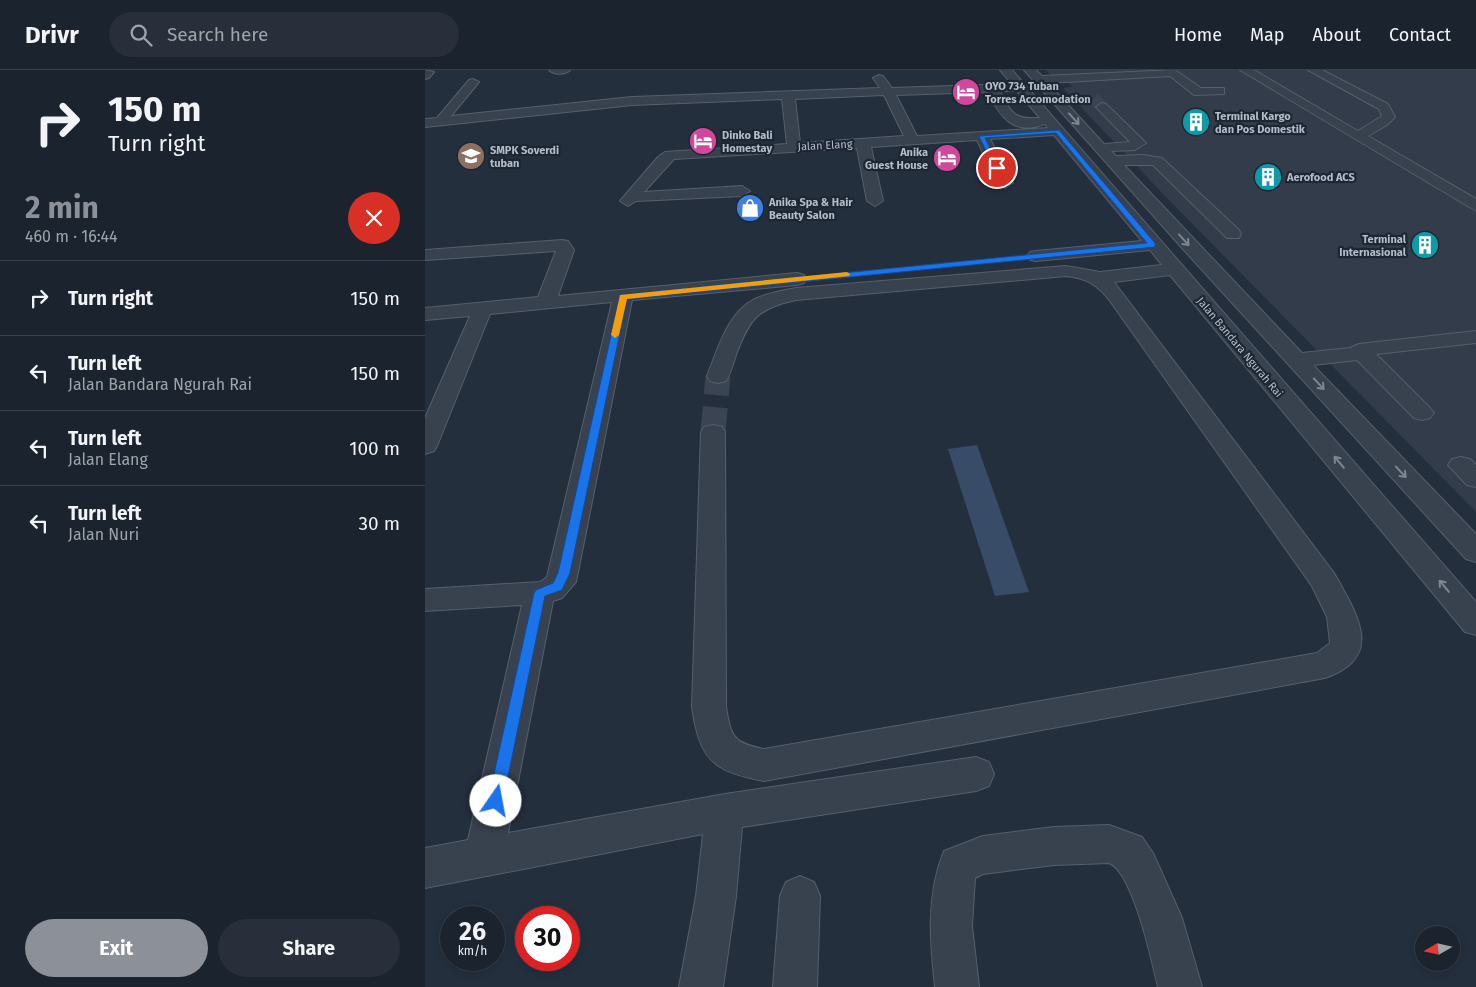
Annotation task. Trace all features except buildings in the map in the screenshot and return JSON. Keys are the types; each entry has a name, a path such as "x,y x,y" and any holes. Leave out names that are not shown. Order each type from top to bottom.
{"street":[{"path":"425,70 429,72 425,76"},
{"path":"555,70 564,70"},
{"name":"Jalan Bandara Ngurah Rai","path":"1006,70 1020,86 1049,128 1073,150 1476,623"},
{"path":"1246,70 1476,206"},
{"path":"1314,70 1384,107 1389,113 1389,117 1385,122 1364,132 1359,137"},
{"path":"1038,79 1170,71 1198,92 1220,91"},
{"path":"877,75 888,92 912,140"},
{"path":"1038,79 1087,87 1072,78"},
{"path":"1038,79 1476,552"},
{"path":"440,122 473,82"},
{"path":"687,98 692,84"},
{"path":"425,123 632,101 1020,86"},
{"path":"632,101 634,88"},
{"path":"992,88 1008,118 1017,123 1049,128"},
{"path":"568,108 576,94"},
{"path":"788,95 794,147"},
{"path":"503,115 511,101"},
{"path":"1073,150 1139,143 1103,107"},
{"name":"Jalan Elang","path":"742,191 630,199 663,160 670,155 981,136 1049,128"},
{"path":"981,136 1005,183"},
{"path":"863,143 875,201"},
{"path":"742,150 742,211"},
{"path":"1113,161 1143,159 1157,161 1233,234"},
{"path":"425,255 562,245 565,250 546,303"},
{"path":"425,314 1152,245"},
{"path":"1098,278 1174,269"},
{"path":"713,432 709,707 712,731 722,750 739,761 765,765 1325,665 1347,648 1341,618 1324,581 1137,326 1112,288 1098,278 1080,271 796,294 772,299 755,306 745,316 718,376"},
{"path":"425,600 540,593 557,586 564,573 623,296"},
{"path":"425,446 482,310"},
{"path":"1297,360 1359,353 1359,350 1366,348 1476,337"},
{"path":"1359,353 1422,413"},
{"path":"1311,429 1355,423"},
{"path":"484,858 540,593"},
{"path":"425,868 725,812 976,774"},
{"path":"701,987 716,896 725,812"},
{"path":"957,987 950,928 951,889 958,865 983,855 1054,846 1109,844 1128,850 1139,867 1161,918 1180,987"},
{"path":"795,987 800,896"}],"shaded area":[{"path":"1046,70 1476,70 1476,512 1164,195 1063,88 1072,87 1068,82 1158,77 1053,78"}],"water":[{"path":"977,445 1029,592 995,596 948,449"}],"tunnel":[{"path":"1094,98 1102,107"},
{"path":"713,432 718,376"}],"slow traffic":[{"path":"615,335 623,296 847,274"}],"place":[{"name":"OYO 734 Tuban Torres Accomodation","path":"966,92"},
{"name":"Terminal Kargo dan Pos Domestik","path":"1196,122"},
{"name":"Dinko Bali Homestay","path":"703,141"},
{"name":"SMPK Soverdi tuban","path":"471,156"},
{"name":"Anika Guest House","path":"947,158"},
{"name":"Aerofood ACS","path":"1268,177"},
{"name":"Anika Spa & Hair Beauty Salon","path":"750,208"},
{"name":"Terminal Internasional","path":"1425,245"}],"route":[{"path":"496,801 540,593 552,590 557,586 561,582 564,573 623,296 1152,245 1057,131 981,136 997,168"}]}
